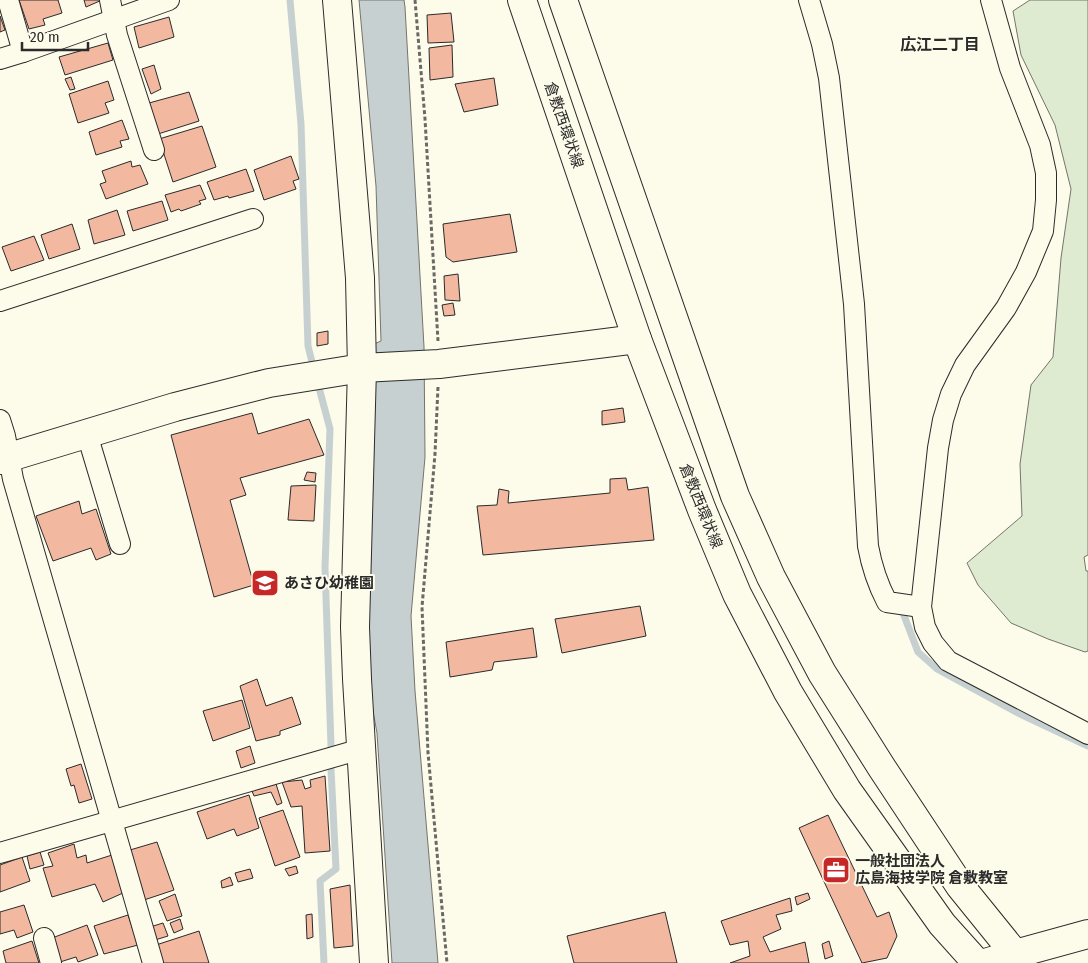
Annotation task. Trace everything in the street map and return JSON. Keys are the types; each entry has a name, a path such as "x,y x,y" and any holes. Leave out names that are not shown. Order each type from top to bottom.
{"main road":[{"path":"337,0 367,368 355,627 374,963"},
{"name":"倉敷西環状線","path":"522,0 637,339 702,510 737,594 788,692 847,790 942,924 977,963"},
{"path":"562,0 736,496 771,577 822,673 882,768 960,886 1019,959"},
{"path":"5,458 185,405 269,383 367,368 434,365 637,339"},
{"path":"985,963 1019,959 1088,934"}],"street":[{"path":"8,0 23,52"},
{"path":"110,0 117,35 154,150"},
{"path":"0,59 169,0"},
{"path":"809,0 822,44 829,78 854,304 868,546 878,586 887,602 921,607"},
{"path":"991,0 1010,68 1040,145 1046,173 1046,200 1042,231 1026,272 1006,308 965,365 950,394 938,448 921,607 925,626 932,644 948,661 1088,734"},
{"path":"0,301 253,220"},
{"path":"0,420 5,458 13,479 153,963"},
{"path":"87,434 120,544"},
{"path":"0,853 361,749"},
{"path":"44,938 51,963"}],"path":[{"path":"415,0 425,119 434,365 435,454 422,607 428,753 447,963"}],"green space":[{"path":"1030,0 1088,0 1088,555 1084,557 1086,571 1088,571 1088,651 1085,652 1011,623 978,585 967,563 1022,516 1020,464 1031,385 1053,357 1061,258 1071,189 1055,125 1021,55 1013,11"}],"shaded area":[{"path":"359,0 404,0 405,7 424,347 425,457 411,616 415,691 438,963 392,963 377,733 368,684 367,634 375,393 374,344 381,341 376,186"}],"building":[{"path":"19,0 58,0 62,13 43,19 45,25 29,29"},
{"path":"84,0 102,0 86,7"},
{"path":"451,13 454,42 428,43 427,15"},
{"path":"0,16 5,30 0,32"},
{"path":"169,17 174,37 139,48 134,27"},
{"path":"108,43 113,60 65,75 59,57"},
{"path":"452,45 453,77 430,80 429,48"},
{"path":"154,65 161,89 151,94 142,69"},
{"path":"71,77 75,89 70,90 65,79"},
{"path":"494,78 498,105 464,112 455,84"},
{"path":"108,81 114,100 105,103 109,113 78,123 69,94"},
{"path":"189,92 199,121 158,134 149,103"},
{"path":"122,120 129,139 120,141 122,147 96,155 89,132"},
{"path":"202,126 216,167 173,182 159,139"},
{"path":"291,156 299,179 293,181 296,189 264,200 254,170"},
{"path":"131,161 132,167 140,165 148,184 106,199 100,184 106,182 102,171"},
{"path":"246,169 254,191 214,200 207,182"},
{"path":"200,185 206,199 199,201 201,204 181,211 179,209 171,212 165,195"},
{"path":"162,201 168,220 133,231 127,211"},
{"path":"117,210 125,235 94,244 88,220"},
{"path":"510,214 517,252 453,262 446,257 443,224"},
{"path":"72,224 80,249 49,259 41,235"},
{"path":"34,236 44,260 11,271 2,247"},
{"path":"458,274 460,301 445,300 444,276"},
{"path":"453,303 455,315 444,316 442,305"},
{"path":"328,331 328,344 317,346 317,333"},
{"path":"623,408 625,422 602,425 602,411"},
{"path":"252,413 258,434 309,419 324,455 240,478 246,495 230,500 254,585 214,597 171,435"},
{"path":"307,472 316,473 315,482 304,480"},
{"path":"626,478 628,490 648,487 654,540 483,555 477,506 497,505 499,489 509,491 508,503 610,493 610,479"},
{"path":"316,485 314,521 288,520 291,486"},
{"path":"79,501 82,514 96,509 111,554 96,560 91,548 53,561 36,516"},
{"path":"640,606 646,636 562,653 555,619"},
{"path":"533,628 537,657 494,662 492,670 450,677 446,642"},
{"path":"257,679 266,706 292,697 301,724 280,731 280,735 256,741 240,686"},
{"path":"242,700 250,728 213,741 203,711"},
{"path":"250,746 255,763 241,768 236,751"},
{"path":"81,764 92,799 79,803 74,785 71,786 66,769"},
{"path":"325,776 330,851 305,853 302,806 291,807 282,782 302,780 305,789 311,787 310,780"},
{"path":"276,784 282,803 277,805 271,792 254,796 252,791"},
{"path":"249,795 259,828 237,836 234,829 207,839 197,812"},
{"path":"283,810 300,857 275,866 259,818"},
{"name":"一般社団法人 広島海技学院 倉敷教室","path":"828,815 877,917 889,912 897,936 887,958 862,963 799,828"},
{"path":"157,842 174,890 144,900 130,850"},
{"path":"74,844 77,858 86,855 87,863 112,855 123,893 103,902 95,884 52,897 43,868 53,866 48,853"},
{"path":"40,852 44,865 30,869 27,856"},
{"path":"22,857 30,881 0,892 0,865"},
{"path":"296,866 298,873 289,876 285,869"},
{"path":"250,869 253,878 238,882 235,873"},
{"path":"230,877 233,885 222,888 221,881"},
{"path":"350,885 353,946 334,948 330,889"},
{"path":"808,893 810,899 797,905 795,897"},
{"path":"175,894 182,916 167,921 159,901"},
{"path":"790,898 792,911 776,915 781,929 763,937 770,952 805,942 809,963 730,963 750,956 748,941 730,945 721,921"},
{"path":"24,905 33,932 17,938 14,930 0,934 0,912"},
{"path":"665,912 677,963 574,963 567,936"},
{"path":"312,914 313,937 307,939 306,915"},
{"path":"128,915 138,945 104,954 94,926"},
{"path":"180,919 183,929 174,933 170,923"},
{"path":"163,923 168,936 155,940 150,927"},
{"path":"87,925 98,955 78,962 76,957 60,962 52,938"},
{"path":"199,931 209,963 161,963 156,945"},
{"path":"32,941 39,963 6,963 3,951"},
{"path":"829,941 833,956 825,959 822,944"}],"waterway":[{"path":"290,0 301,124 308,346 314,370"},
{"path":"317,380 330,429 325,567 331,746"},
{"path":"903,613 918,652 937,669 1020,714 1088,746"},
{"path":"324,963 320,881 336,869 331,769"}],"place":[{"name":"あさひ幼稚園","path":"265,583"},
{"name":"一般社団法人 広島海技学院 倉敷教室","path":"836,870"}],"district":[{"name":"広江二丁目","path":"940,44"}]}
